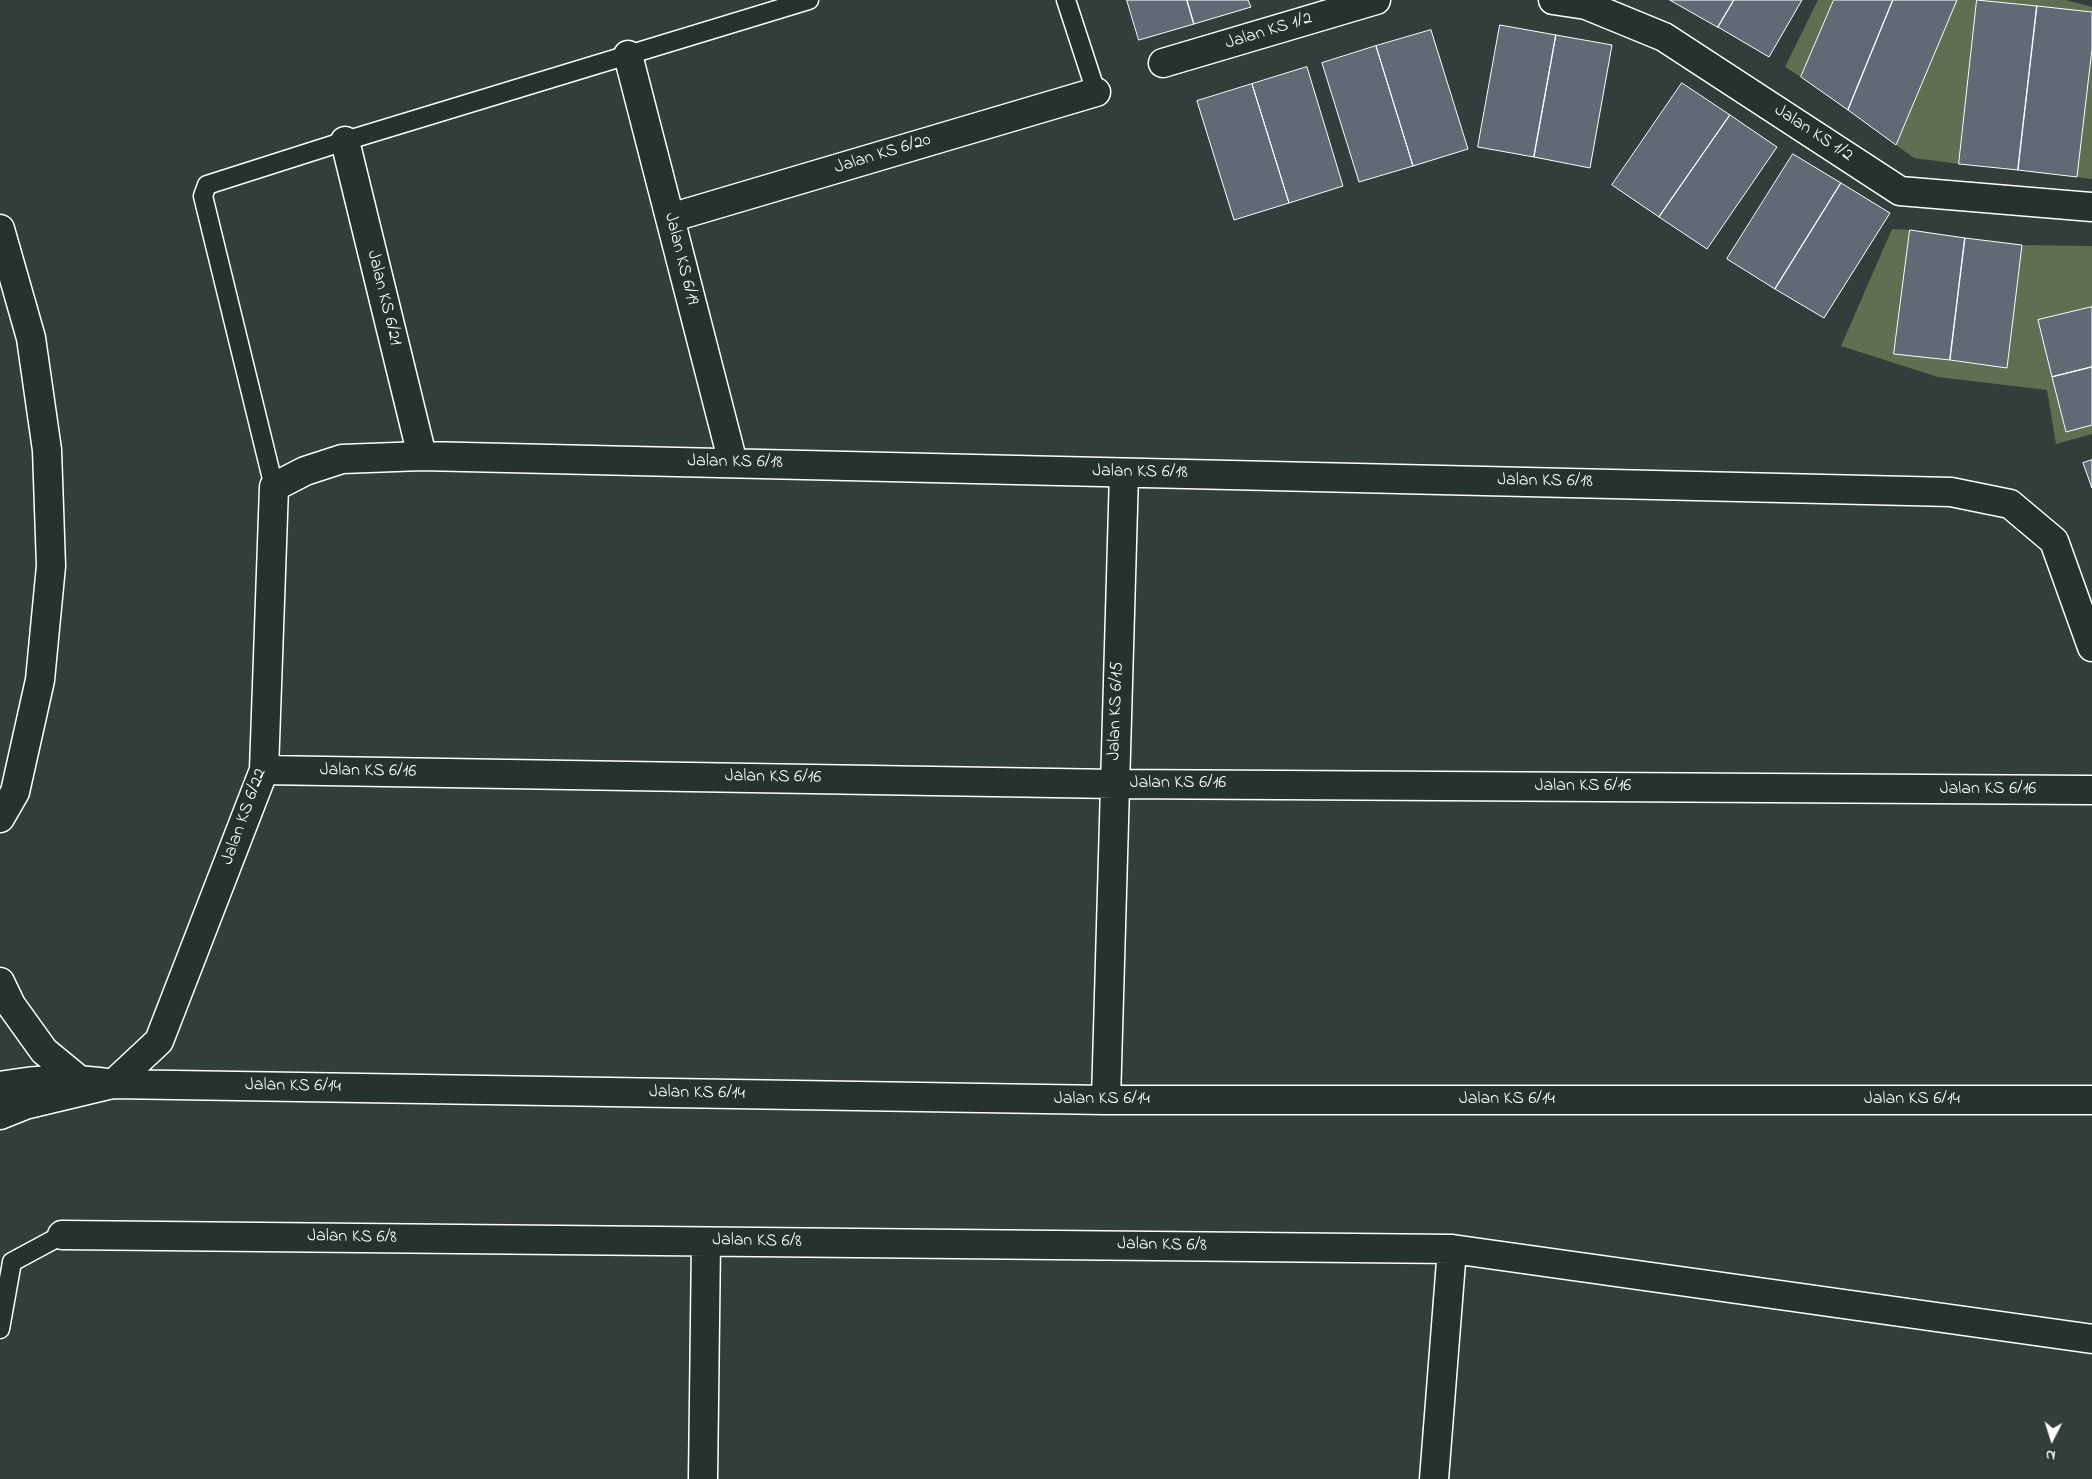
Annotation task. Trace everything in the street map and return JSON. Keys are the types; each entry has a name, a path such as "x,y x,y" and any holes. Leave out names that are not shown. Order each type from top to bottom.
{"street":[{"name":"Jalan KS 1/2","path":"1163,63 1376,0"},
{"name":"Jalan KS 1/2","path":"1553,0 1586,5 1664,37 1900,191 2092,207"},
{"name":"Jalan KS 6/19","path":"628,55 733,464"},
{"name":"Jalan KS 6/20","path":"670,218 1096,92"},
{"name":"Jalan KS 6/21","path":"345,141 422,456"},
{"path":"0,229 31,338 46,450 51,566 40,680 15,792 0,818"},
{"name":"Jalan KS 6/18","path":"274,487 305,472 342,459 422,456 1951,492 2010,504 2054,541 2092,647"},
{"name":"Jalan KS 6/15","path":"1106,1100 1124,472"},
{"name":"Jalan KS 6/22","path":"113,1084 159,1040 264,770 274,487"},
{"name":"Jalan KS 6/16","path":"264,770 1115,784 2092,790"},
{"path":"0,982 11,1005 44,1051 78,1079"},
{"path":"0,1086 28,1081 78,1079 113,1084"},
{"path":"0,1115 25,1106 113,1084"},
{"name":"Jalan KS 6/14","path":"113,1084 1106,1100 2092,1100"},
{"name":"Jalan KS 6/8","path":"62,1235 1452,1249 2092,1339"},
{"path":"703,1479 706,1242"},
{"path":"1434,1479 1452,1249"}],"lane":[{"path":"274,487 203,196 207,185 808,0"},
{"path":"1066,0 1096,92"},
{"path":"0,1329 12,1262 62,1235"}],"green space":[{"path":"1818,0 1834,0 1801,77 1785,67"},
{"path":"1957,0 1977,0 1959,164 1914,158 1896,145"},
{"path":"1980,0 2066,0 2092,7 2092,12"},
{"path":"2092,49 2092,179 2077,177"},
{"path":"1892,229 1910,230 1894,353 2007,368 2022,245 2092,246 2092,307 2038,320 2066,431 2092,425 2092,434 2056,444 2047,390 1938,377 1841,346"}],"building":[{"path":"1127,0 1187,0 1194,24 1139,40"},
{"path":"1187,0 1248,0 1251,7 1194,24"},
{"path":"1670,0 1734,0 1718,27"},
{"path":"1734,0 1802,0 1769,57 1718,27"},
{"path":"1834,0 1893,0 1848,110 1801,77"},
{"path":"1893,0 1957,0 1896,145 1848,110"},
{"path":"1977,0 2037,6 2018,170 1959,164"},
{"path":"2037,6 2092,12 2092,49 2077,177 2018,170"},
{"path":"1500,25 1556,35 1534,157 1478,147"},
{"path":"1431,30 1468,149 1413,166 1376,46"},
{"path":"1556,35 1612,45 1590,168 1534,157"},
{"path":"1376,46 1413,166 1359,182 1322,63"},
{"path":"1307,67 1343,186 1289,203 1252,84"},
{"path":"1682,83 1730,115 1659,217 1612,185"},
{"path":"1252,84 1289,203 1234,220 1197,101"},
{"path":"1730,115 1777,147 1707,249 1659,217"},
{"path":"1793,154 1841,183 1775,289 1727,259"},
{"path":"1841,183 1890,213 1824,318 1775,289"},
{"path":"1910,230 1965,238 1950,360 1894,354"},
{"path":"1965,238 2022,245 2007,368 1950,360"},
{"path":"2092,307 2092,367 2052,377 2038,320"},
{"path":"2092,367 2092,425 2066,432 2052,377"},
{"path":"2092,460 2092,488 2083,463"}]}
